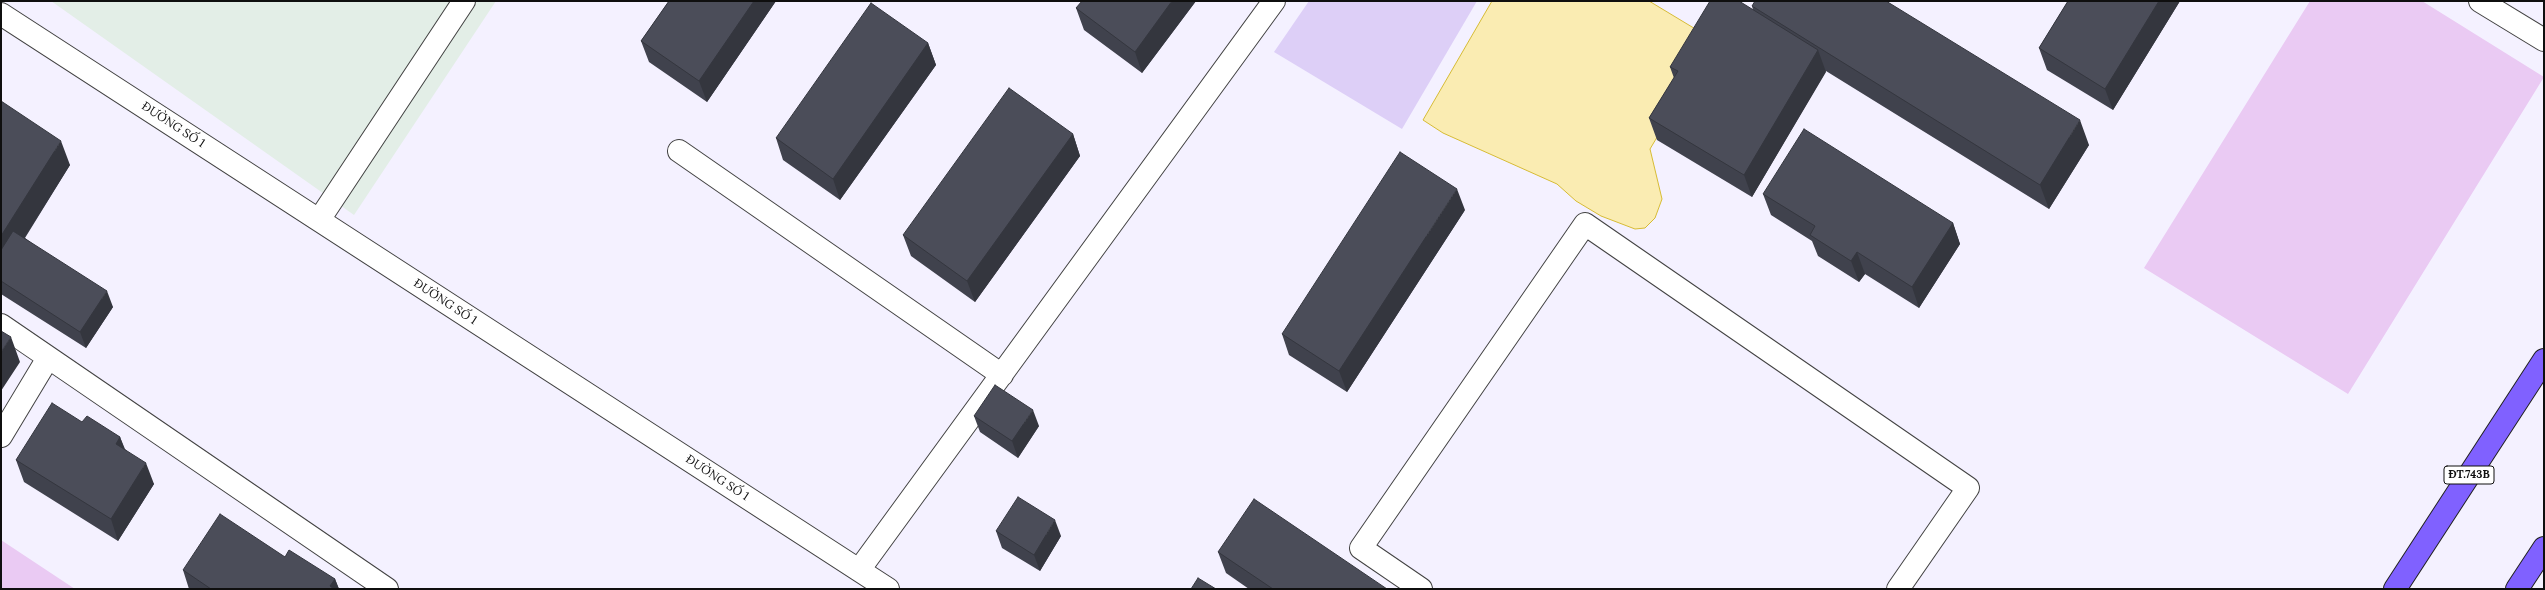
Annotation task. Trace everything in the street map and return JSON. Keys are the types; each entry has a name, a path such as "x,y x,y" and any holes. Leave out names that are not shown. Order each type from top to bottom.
{"main road":[{"name":"ĐT.743B","path":"2395,589 2544,360"},
{"path":"2517,589 2544,548"}],"street":[{"path":"319,220 464,1"},
{"path":"859,570 1274,1"},
{"path":"2480,1 2544,40"},
{"name":"ĐƯỜNG SỐ 1","path":"1,14 888,589"},
{"path":"678,151 1002,375"},
{"path":"1421,589 1361,548 1585,224 1968,488 1898,589"},
{"path":"1,325 388,589"},
{"path":"1,436 48,358"}],"shaded area":[{"path":"51,1 496,1 354,215"},
{"path":"1309,1 1477,1 1402,129 1274,52"},
{"path":"1492,1 1649,1 1707,36 1684,92 1650,149 1662,199 1655,218 1645,228 1635,229 1601,216 1576,201 1557,184 1443,133 1423,120"},
{"path":"2310,1 2422,1 2544,77 2348,394 2144,268"},
{"path":"1,540 75,589 1,589"}],"building":[{"path":"669,1 754,1 699,81 641,41"},
{"path":"1082,1 1172,1 1135,52 1076,8"},
{"path":"1710,1 1739,1 1818,50 1744,175 1649,118 1678,71 1670,67"},
{"path":"1755,1 1886,1 2080,120 2040,185 1752,6"},
{"path":"2068,1 2159,1 2105,89 2039,48"},
{"path":"871,3 928,43 833,179 776,138"},
{"path":"1009,88 1073,134 967,281 903,235"},
{"path":"1,101 61,141 1,236"},
{"path":"1804,129 1953,223 1912,287 1857,252 1851,261 1810,235 1815,226 1763,194"},
{"path":"1400,152 1457,189 1339,371 1282,334"},
{"path":"13,231 107,291 80,332 1,281 1,250"},
{"path":"1,331 11,337 1,352"},
{"path":"995,385 1033,410 1012,441 974,416"},
{"path":"52,403 82,422 87,416 120,437 116,444 146,463 111,519 16,460"},
{"path":"1018,497 1055,520 1034,555 996,531"},
{"path":"1254,499 1387,589 1273,589 1218,552"},
{"path":"220,514 285,557 289,550 335,579 330,586 334,589 211,589 183,570"},
{"path":"1198,578 1216,589 1191,589"}]}
